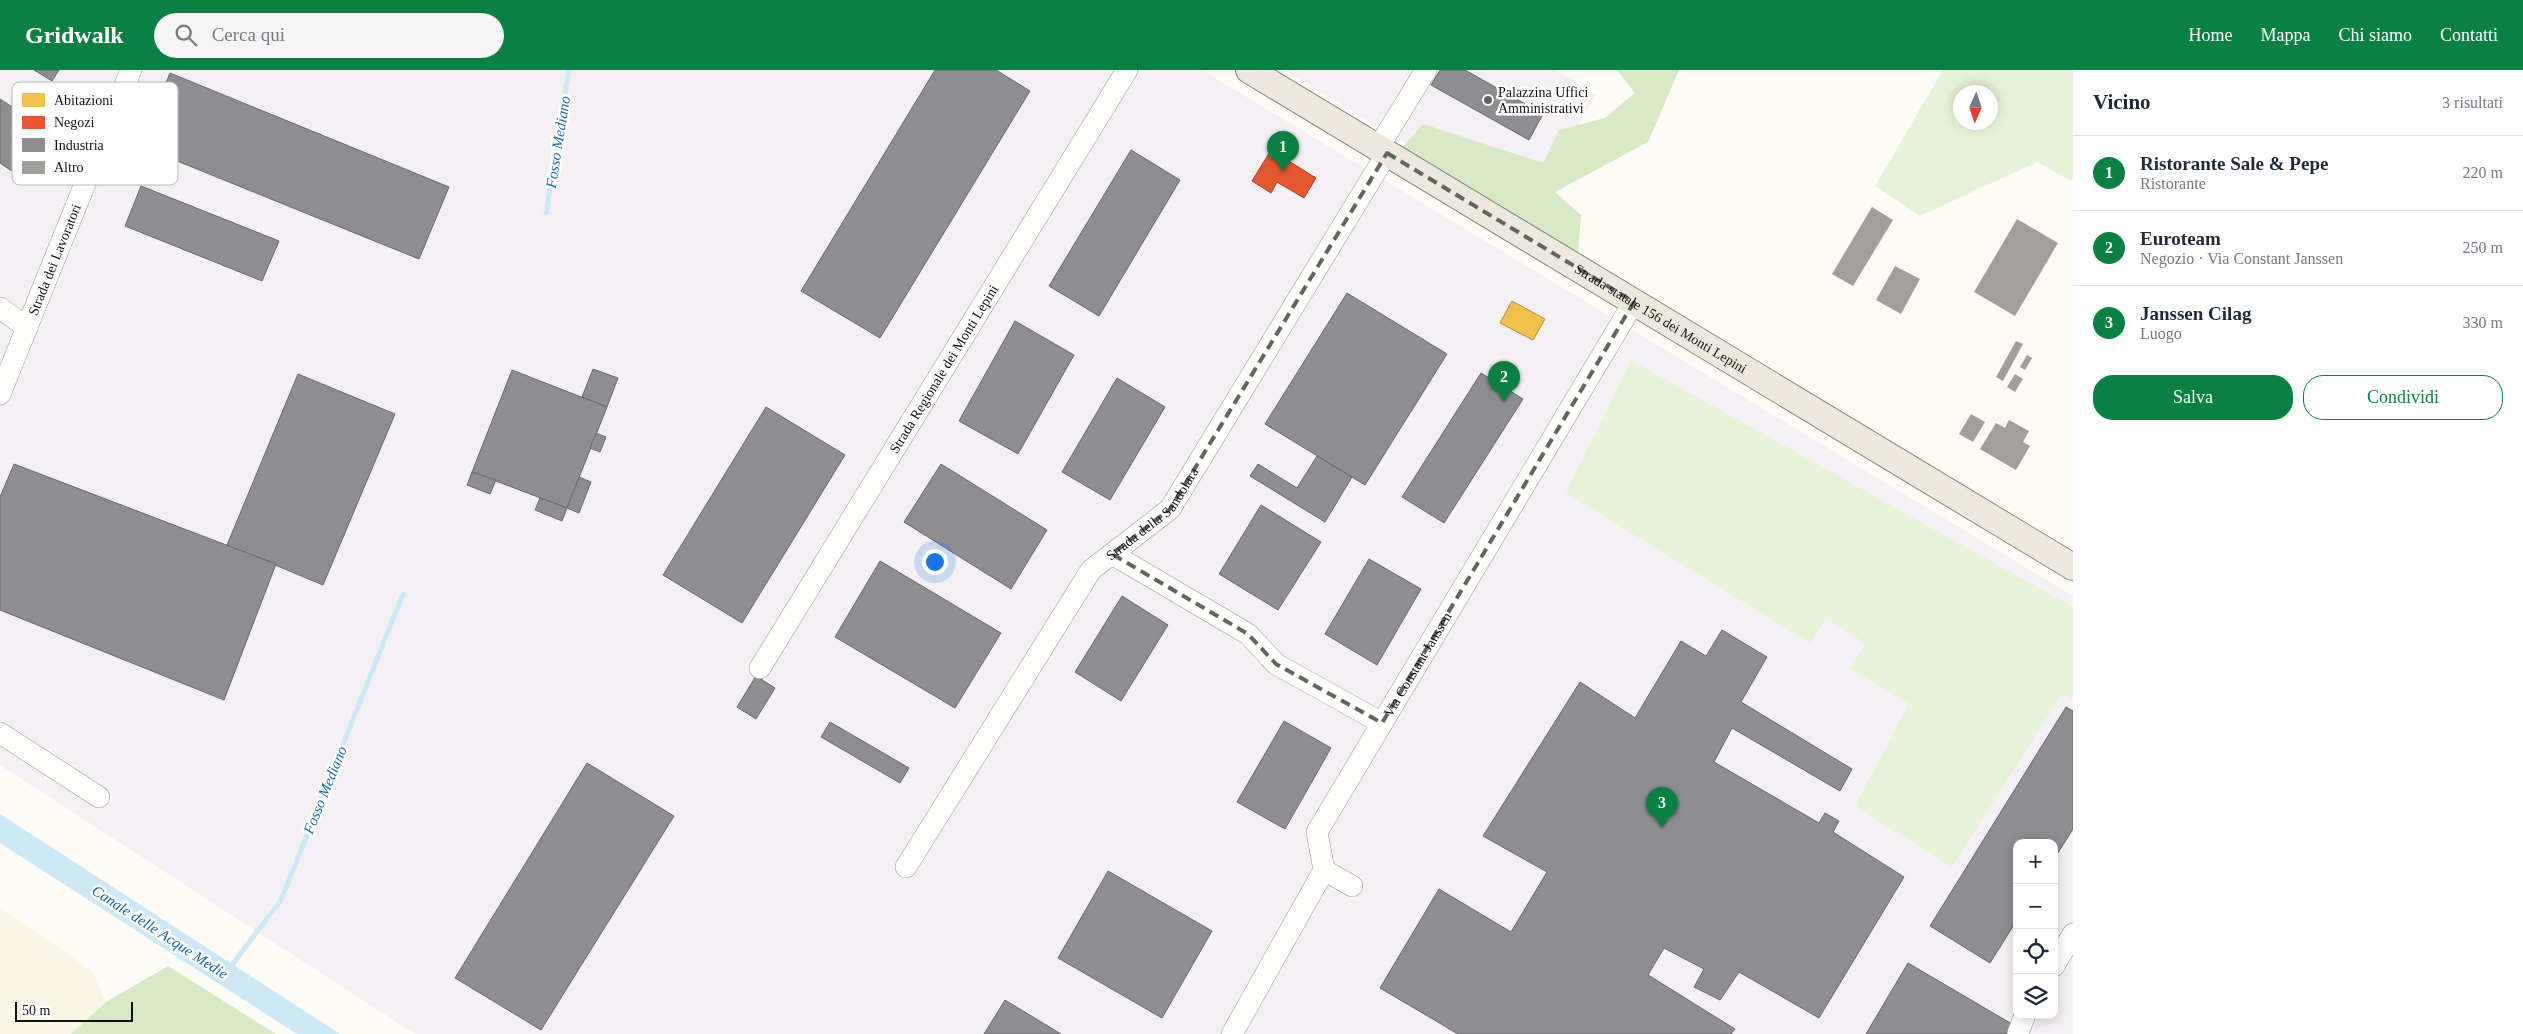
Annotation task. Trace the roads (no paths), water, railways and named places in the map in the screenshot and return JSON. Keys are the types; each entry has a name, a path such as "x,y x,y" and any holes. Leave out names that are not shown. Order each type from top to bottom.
{"main road":[{"name":"Strada statale 156 dei Monti Lepini","path":"1249,70 2073,567"}],"street":[{"name":"Strada dei Lavoratori","path":"126,82 131,70"},
{"name":"Strada Regionale dei Monti Lepini","path":"760,668 1127,70"},
{"name":"Strada della Sandolara","path":"906,867 1091,570 1170,509 1382,150 1422,72"},
{"name":"Strada dei Lavoratori","path":"0,394 84,185"},
{"name":"Via Constant Janssen","path":"1324,870 1317,832 1634,302"},
{"path":"0,308 26,328"},
{"path":"1112,554 1248,634 1276,664 1382,723"},
{"path":"0,733 99,798"},
{"path":"1227,1033 1324,870 1352,886"},
{"path":"2058,959 2073,934"}],"water":[{"name":"Canale delle Acque Medie","path":"0,814 340,1034 297,1034 0,843"}],"waterway":[{"name":"Fosso Mediano","path":"546,213 569,70"},
{"name":"Fosso Mediano","path":"229,969 281,900 403,594"}],"place":[{"name":"Palazzina Uffici Amministrativi","path":"1488,100"},
{"name":"Ristorante Sale & Pepe","path":"1283,172"},
{"name":"Euroteam","path":"1504,402"},
{"name":"Janssen Cilag","path":"1662,828"}]}
